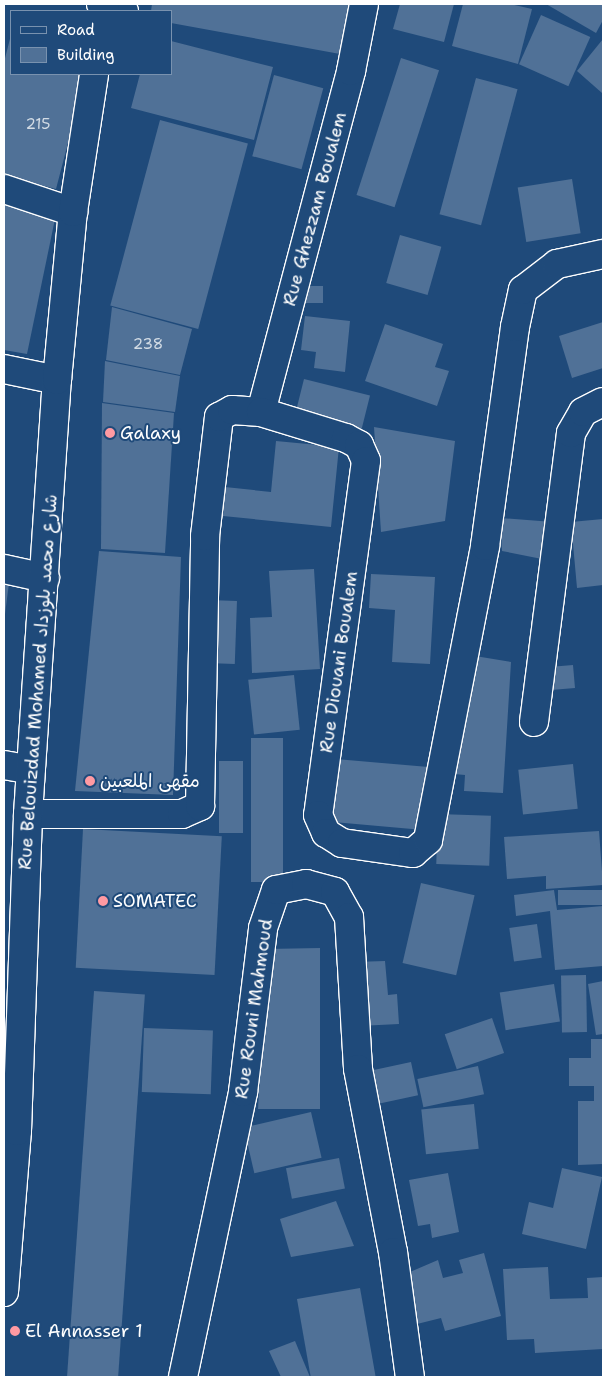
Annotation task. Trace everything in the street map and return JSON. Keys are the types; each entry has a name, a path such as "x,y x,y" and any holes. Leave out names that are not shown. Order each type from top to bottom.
{"street":[{"name":"Rue Ghezzam Boualem","path":"261,412 351,71 364,4"},
{"name":"Rue Belouizdad Mohamed شارع محمد بلوزداد","path":"4,1292 17,1132 30,770 45,578 57,380 73,212 94,75"},
{"path":"4,189 73,212"},
{"name":"Rue Diouani Boualem","path":"28,814 182,814 200,806 205,536 219,417 232,410 261,412 346,438 359,445 366,461 318,815 326,834 342,843 413,853 428,840 485,546 514,327 523,290 557,264 603,254"},
{"path":"4,369 57,380"},
{"path":"534,722 554,590 571,434 583,412 603,402"},
{"path":"4,569 45,578"},
{"path":"4,765 30,770"},
{"name":"Rue Rouni Mahmoud","path":"184,1377 243,1092 263,928 276,890 306,884 335,892 349,917 358,1070 393,1252 410,1377"}],"building":[{"path":"152,4 349,4 340,54 172,23 172,10 151,10"},
{"path":"400,4 454,4 444,42 393,29"},
{"path":"463,4 510,4 532,9 518,64 452,46"},
{"path":"546,4 603,4 603,20 596,33"},
{"path":"541,15 590,37 568,86 519,64"},
{"path":"10,39 10,75 86,75 56,189 4,176 4,62"},
{"path":"603,39 603,91 602,93 577,71"},
{"path":"172,41 273,67 254,140 131,108 140,75 172,75"},
{"path":"401,58 439,70 395,207 357,195"},
{"path":"274,75 323,88 302,169 252,156"},
{"path":"476,78 518,89 481,225 440,214"},
{"path":"160,120 248,144 198,329 110,305"},
{"path":"572,179 581,233 526,242 518,188"},
{"path":"4,204 55,219 27,354 4,350"},
{"path":"400,235 441,247 428,295 386,283"},
{"path":"304,286 323,286 323,303 304,303"},
{"path":"112,307 192,329 180,375 106,360"},
{"path":"305,316 350,321 345,372 314,368 316,352 301,350"},
{"path":"603,322 603,368 572,378 559,336"},
{"path":"385,324 443,344 435,367 449,371 437,406 365,381"},
{"path":"105,361 180,376 175,412 103,402"},
{"path":"304,379 370,395 362,428 296,412"},
{"path":"102,403 174,413 165,553 101,549"},
{"path":"374,427 455,441 445,521 381,532"},
{"path":"276,441 339,447 331,527 223,516 225,487 271,492"},
{"path":"500,518 553,522 552,561 502,551"},
{"path":"603,519 603,585 577,588 571,522"},
{"path":"99,551 181,557 173,795 75,791"},
{"path":"314,569 320,669 252,673 250,618 272,617 269,571"},
{"path":"371,574 435,577 430,664 392,662 395,610 369,608"},
{"path":"4,582 9,583 5,614 4,614"},
{"path":"209,600 237,601 235,664 207,663"},
{"path":"469,655 511,662 503,793 464,791 465,775 454,774"},
{"path":"573,665 575,688 554,690 552,667"},
{"path":"294,675 300,730 254,735 248,680"},
{"path":"251,738 283,738 283,882 251,882"},
{"path":"336,759 432,767 426,830 331,822"},
{"path":"219,761 243,761 243,833 219,833"},
{"path":"573,764 578,809 523,815 518,770"},
{"path":"438,814 491,816 489,866 436,864"},
{"path":"83,829 222,836 215,975 76,968"},
{"path":"599,831 603,885 546,889 546,876 507,879 504,837"},
{"path":"421,883 475,895 456,975 403,963"},
{"path":"554,890 557,910 603,906 603,966 555,970 550,911 516,916 514,895"},
{"path":"558,890 603,890 603,905 558,905"},
{"path":"537,924 542,958 514,962 509,928"},
{"path":"320,948 320,1109 258,1109 267,949"},
{"path":"385,961 388,995 397,994 399,1024 359,1026 354,962"},
{"path":"561,975 586,975 587,1032 562,1032"},
{"path":"603,981 603,1034 596,1035 588,984"},
{"path":"554,984 560,1022 506,1030 500,993"},
{"path":"94,991 145,995 118,1377 67,1377"},
{"path":"492,1018 504,1053 457,1069 445,1034"},
{"path":"144,1028 213,1030 211,1094 142,1092"},
{"path":"591,1039 603,1039 603,1164 578,1165 578,1101 594,1101 594,1086 569,1086 569,1058 591,1058"},
{"path":"411,1062 418,1095 369,1106 362,1072"},
{"path":"478,1066 484,1094 423,1107 417,1079"},
{"path":"474,1104 479,1149 426,1154 421,1110"},
{"path":"311,1112 322,1158 254,1173 244,1128"},
{"path":"339,1158 345,1188 292,1199 286,1168"},
{"path":"562,1168 602,1177 586,1249 522,1234 529,1202 553,1208"},
{"path":"448,1173 459,1232 432,1238 430,1224 418,1226 409,1180"},
{"path":"336,1201 354,1246 291,1257 280,1219"},
{"path":"484,1253 501,1316 445,1331 441,1318 413,1325 410,1272 438,1260 443,1278 463,1273 459,1260"},
{"path":"548,1267 550,1299 588,1298 587,1278 603,1277 603,1349 535,1353 534,1339 507,1340 503,1269"},
{"path":"360,1288 376,1377 311,1377 297,1299"},
{"path":"295,1341 310,1377 281,1377 269,1351"}],"place":[{"name":"Galaxy","path":"110,433"},
{"name":"مقهى الملعبين","path":"90,781"},
{"name":"SOMATEC","path":"103,901"},
{"name":"El Annasser 1","path":"15,1331"}]}
